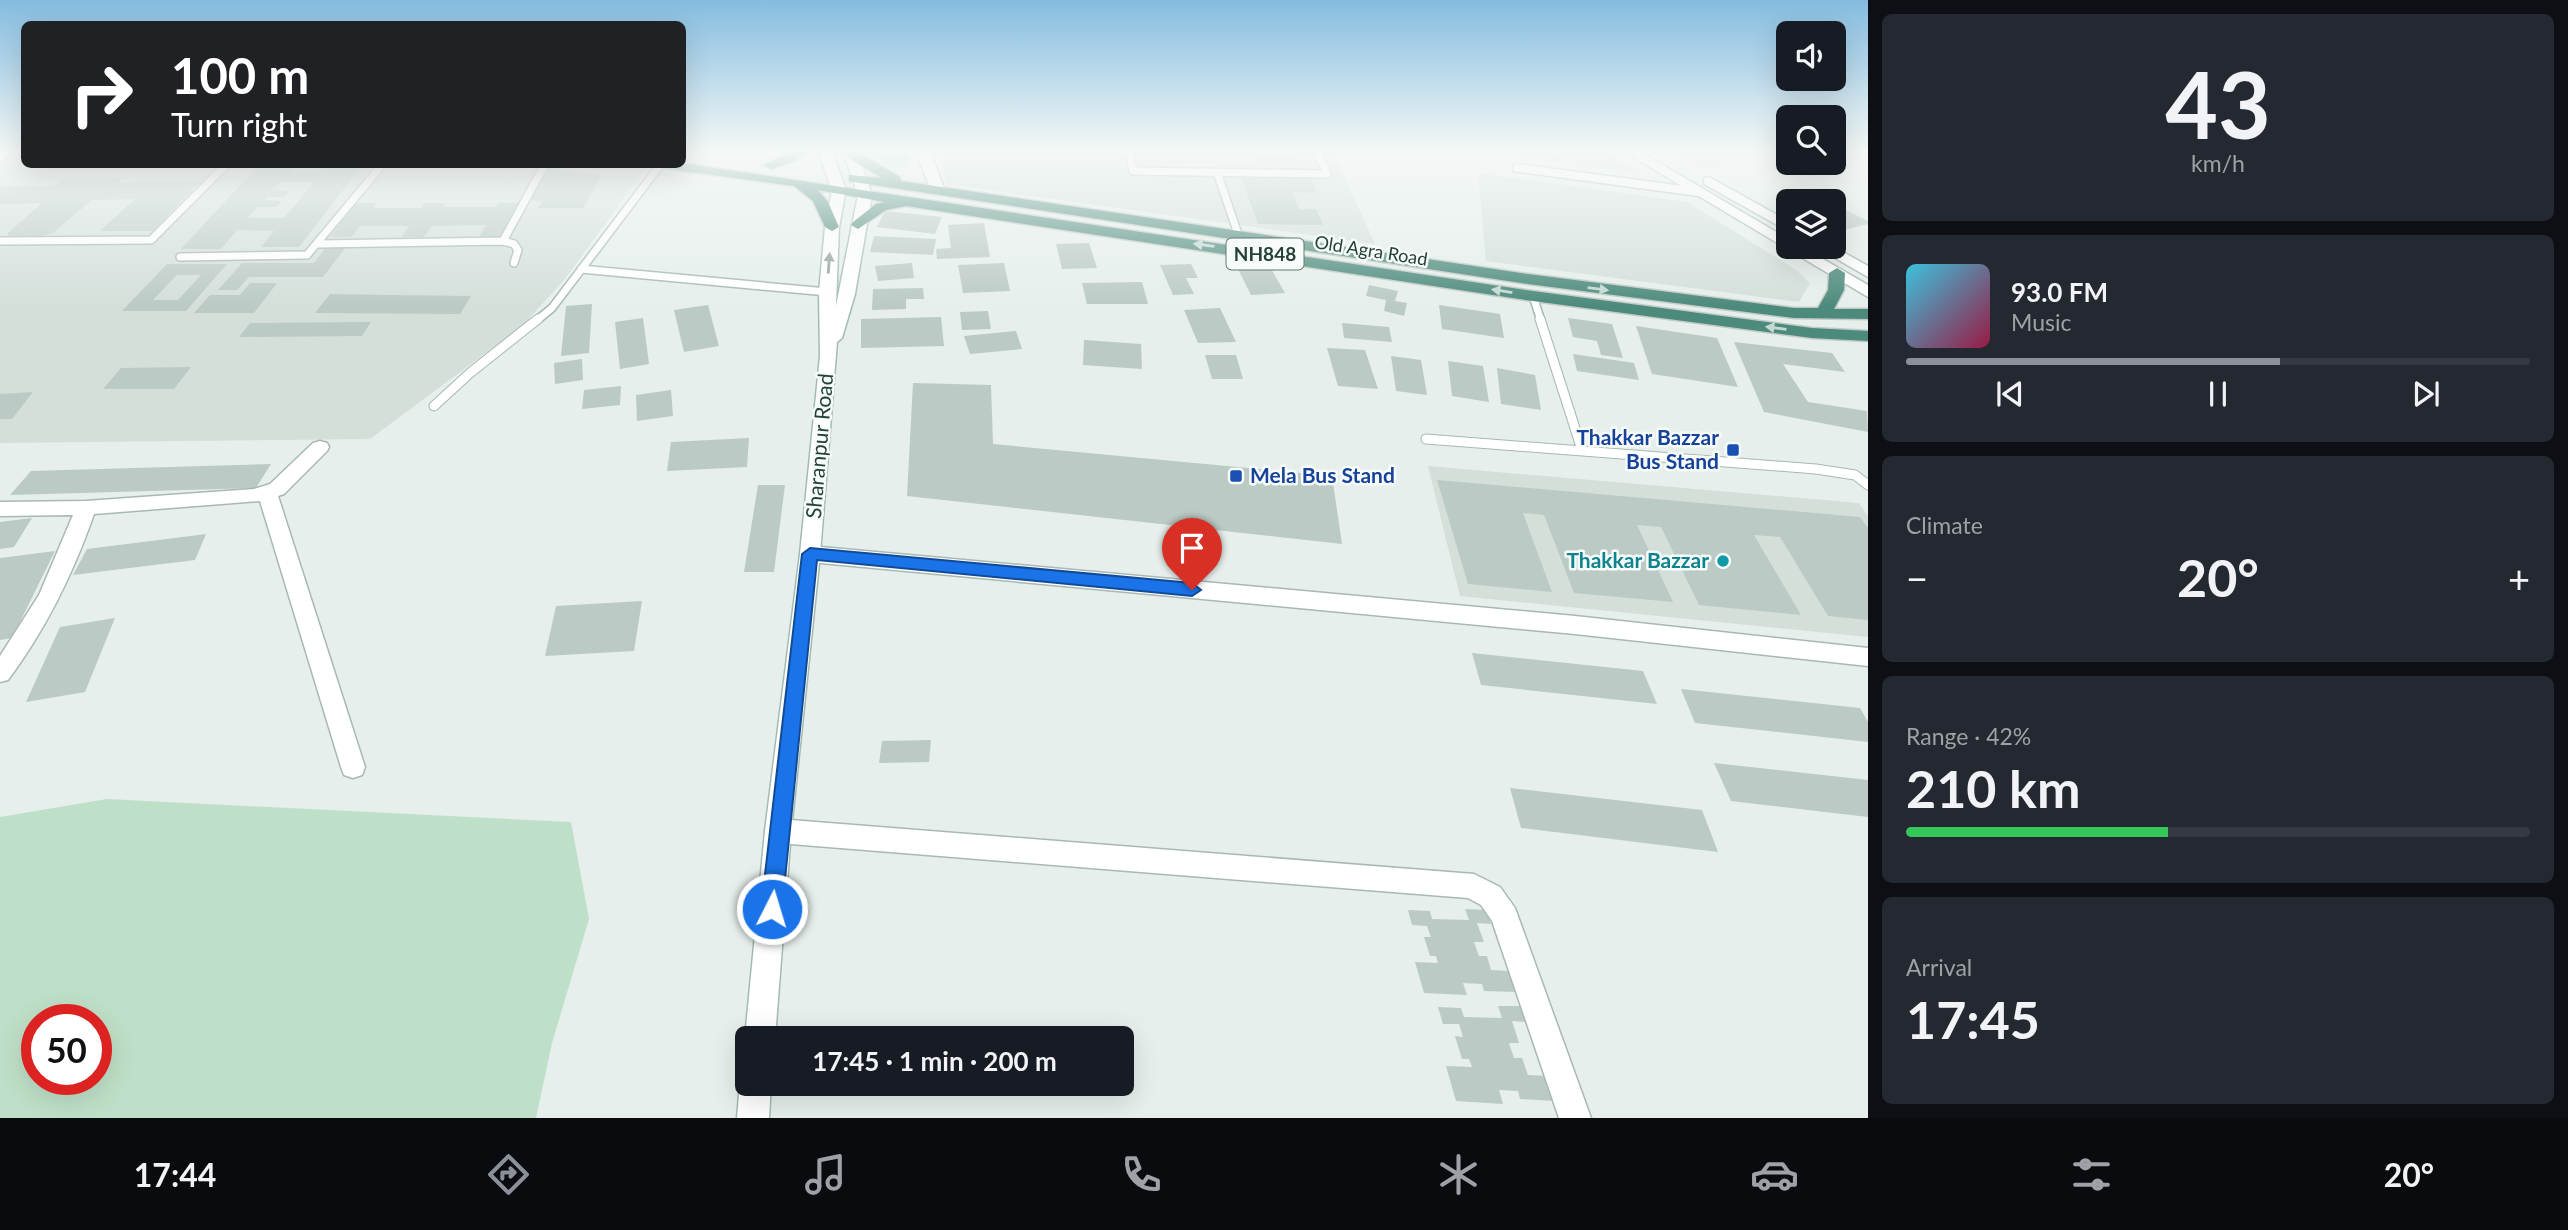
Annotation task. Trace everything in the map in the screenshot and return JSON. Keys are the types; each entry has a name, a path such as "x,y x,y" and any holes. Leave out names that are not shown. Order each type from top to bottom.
{"highway":[{"path":"823,203 832,227"},
{"path":"858,225 890,203"},
{"name":"Old Agra Road","path":"957,203 1533,296 1812,333 1868,336"},
{"name":"Old Agra Road","path":"1023,203 1528,279 1794,313 1868,314"},
{"path":"1822,314 1838,285 1837,274"},
{"path":"1812,333 1868,347"}],"street":[{"name":"Sharanpur Road","path":"761,1026 778,831 810,554 828,356 827,292 835,203"},
{"name":"Sharanpur Road","path":"828,356 847,294 861,203"},
{"path":"1718,203 1776,238"},
{"path":"1747,203 1776,220"},
{"path":"1812,259 1868,292"},
{"path":"1845,259 1868,272"},
{"path":"0,509 86,508 225,500 267,492 278,489 320,446"},
{"path":"267,492 353,767"},
{"path":"0,673 21,647 50,597 86,508"},
{"path":"810,554 1575,625 1868,657"},
{"path":"778,831 1466,884 1484,890 1497,901 1505,919 1575,1118"},
{"path":"753,1118 755,1096"}],"lane":[{"path":"0,241 151,240 188,203"},
{"path":"180,257 300,257 312,251 351,203"},
{"path":"503,241 524,203"},
{"path":"434,406 470,373 552,308 632,203"},
{"path":"1228,203 1238,234 1235,250"},
{"path":"318,244 503,241 514,244 518,250 514,263"},
{"path":"582,269 827,292"},
{"path":"1533,296 1582,450"},
{"path":"1426,439 1816,469 1855,475 1868,485"}],"shaded area":[{"path":"0,203 620,203 565,279 522,326 370,439 0,443"},
{"path":"1084,203 1356,203 1375,244"},
{"path":"1481,203 1689,203 1795,269 1810,283 1799,302 1486,261"},
{"name":"Thakkar Bazzar","path":"1428,466 1859,503 1868,516 1868,637 1460,596"}],"green space":[{"path":"107,799 571,822 589,919 552,1043 536,1118 0,1118 0,817"}],"building":[{"path":"42,203 88,203 53,233 31,239 13,239 7,234"},
{"path":"130,203 179,203 153,231 100,231"},
{"path":"224,203 280,203 276,207 258,207 248,218 284,218 296,203 333,203 299,247 261,247 274,231 237,230 221,249 181,249"},
{"path":"356,203 377,203 374,208 422,208 425,203 446,203 443,207 496,207 498,203 520,203 501,237 479,237 486,225 432,226 424,237 402,237 409,226 360,226 352,237 330,237"},
{"path":"541,203 586,203 583,208 538,208"},
{"path":"1250,203 1297,203 1299,209 1316,209 1323,225 1258,224"},
{"path":"1846,210 1868,221 1868,224 1846,229"},
{"path":"885,211 942,217 935,234 877,227"},
{"path":"984,223 990,257 937,259 936,249 951,248 948,225"},
{"path":"874,236 936,239 933,255 870,252"},
{"path":"1089,243 1097,268 1062,269 1056,244"},
{"path":"326,247 346,247 323,277 249,277 237,290 218,290 242,263 314,263"},
{"path":"1265,258 1285,293 1251,295 1233,259"},
{"path":"912,263 914,278 878,281 875,266"},
{"path":"1004,263 1010,291 963,293 958,265"},
{"path":"167,264 227,264 186,311 122,311","holes":["177,275 201,275 178,300 153,300"]},
{"path":"1191,264 1198,278 1186,278 1194,294 1173,295 1160,265"},
{"path":"1142,282 1148,304 1087,304 1082,283"},
{"path":"250,283 277,283 254,313 194,313 210,295 240,295"},
{"path":"1369,285 1398,291 1395,301 1407,303 1404,316 1384,311 1386,300 1366,296"},
{"path":"923,288 924,299 906,299 906,309 872,310 873,289"},
{"path":"330,294 471,296 460,314 315,313"},
{"path":"592,304 589,353 561,356 566,306"},
{"path":"708,305 719,346 684,352 674,310"},
{"path":"1439,305 1500,314 1504,338 1442,329"},
{"path":"1220,308 1236,342 1198,343 1184,310"},
{"path":"988,311 991,329 962,330 960,312"},
{"path":"941,317 944,346 861,348 861,319"},
{"path":"643,318 649,364 620,369 615,322"},
{"path":"1568,318 1612,324 1623,358 1601,355 1597,341 1573,337"},
{"path":"371,322 362,336 239,337 250,323"},
{"path":"1342,323 1389,327 1392,342 1344,338"},
{"path":"1636,326 1717,338 1738,387 1652,374"},
{"path":"1016,331 1022,349 970,354 964,336"},
{"path":"1084,340 1141,344 1142,369 1083,365"},
{"path":"1734,342 1832,353 1845,372 1783,364 1808,402 1867,411 1868,432 1764,412"},
{"path":"1327,348 1365,350 1378,389 1338,386"},
{"path":"1573,354 1634,363 1639,380 1577,371"},
{"path":"1205,355 1236,355 1243,379 1212,379"},
{"path":"1391,356 1421,360 1427,395 1396,391"},
{"path":"582,359 583,380 555,384 554,363"},
{"path":"1448,361 1483,366 1489,402 1452,396"},
{"path":"191,367 174,389 103,389 121,368"},
{"path":"1497,368 1535,375 1541,410 1501,404"},
{"path":"913,383 991,385 993,444 1332,476 1342,544 907,496"},
{"path":"621,386 620,405 582,409 584,390"},
{"path":"671,390 673,416 637,421 636,395"},
{"path":"33,392 12,419 0,419 0,394"},
{"path":"749,438 747,467 667,471 671,442"},
{"path":"271,464 256,488 10,495 31,471"},
{"name":"Thakkar Bazzar","path":"1437,480 1860,517 1868,528 1868,620 1828,616 1780,537 1754,535 1801,615 1699,605 1661,527 1637,525 1673,602 1574,593 1544,515 1523,513 1552,592 1468,584"},
{"path":"758,485 785,485 774,572 744,572"},
{"path":"32,518 14,547 0,549 0,522"},
{"path":"206,534 195,560 73,575 87,549"},
{"path":"55,551 12,638 0,640 0,558"},
{"path":"642,601 634,651 545,656 556,606"},
{"path":"115,618 85,692 26,702 60,627"},
{"path":"1472,653 1643,671 1657,704 1481,685"},
{"path":"1681,689 1860,708 1868,722 1868,742 1695,723"},
{"path":"931,740 929,762 879,763 882,741"},
{"path":"1714,763 1868,780 1868,817 1731,801"},
{"path":"1510,788 1702,810 1718,852 1521,828"},
{"path":"1465,909 1486,910 1491,924 1477,923 1484,942 1474,942 1479,956 1487,956 1491,970 1510,971 1517,992 1484,991 1482,984 1463,983 1467,995 1424,993 1415,962 1438,963 1436,956 1430,956 1424,937 1431,937 1427,926 1412,925 1408,910 1430,911 1432,919 1469,920"},
{"path":"1498,1006 1522,1006 1527,1022 1512,1021 1519,1043 1509,1043 1514,1058 1522,1058 1528,1075 1547,1076 1556,1101 1520,1099 1518,1091 1499,1090 1503,1104 1456,1101 1446,1066 1472,1067 1469,1059 1462,1059 1455,1036 1463,1037 1459,1024 1443,1024 1438,1007 1461,1008 1464,1017 1502,1018"}],"place":[{"name":"Thakkar Bazzar Bus Stand","path":"1733,450"},
{"name":"Mela Bus Stand","path":"1236,476"},
{"name":"Thakkar Bazzar","path":"1723,561"}],"route":[{"path":"772,909 778,831 810,554 1192,590"}]}
